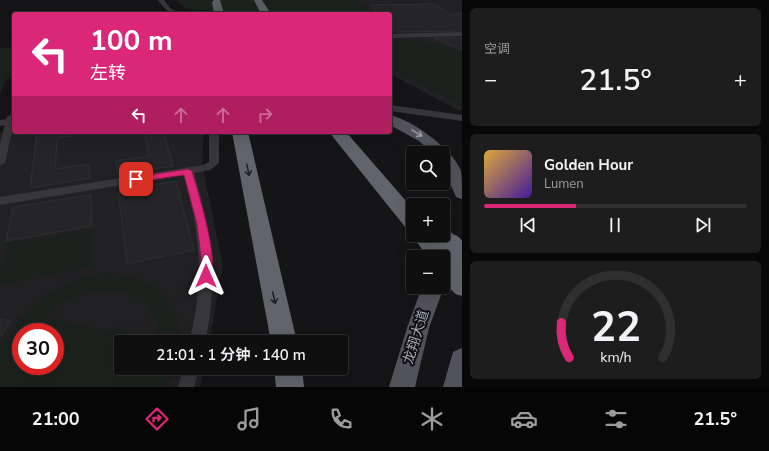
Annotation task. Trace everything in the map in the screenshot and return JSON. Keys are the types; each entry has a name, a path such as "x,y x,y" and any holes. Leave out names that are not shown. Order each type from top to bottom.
{"highway":[{"path":"258,0 265,12"},
{"path":"217,2 219,12"},
{"path":"240,134 283,335"},
{"path":"339,134 406,215"},
{"path":"351,134 408,198"},
{"path":"429,242 435,250"},
{"path":"447,242 462,259"},
{"path":"450,268 462,283"},
{"path":"289,375 290,387"}],"main road":[{"path":"392,120 424,138 433,146"},
{"path":"450,166 462,193"},
{"path":"450,255 462,235"},
{"name":"龙翔大道","path":"402,387 418,328 430,294"},
{"path":"456,387 462,360"}],"street":[{"path":"161,0 169,10 176,12"},
{"path":"392,36 462,34"},
{"path":"392,108 462,118"},
{"path":"392,112 462,122"},
{"path":"0,163 8,119"},
{"path":"0,201 206,168 214,163 214,134"},
{"path":"188,171 202,224 206,257 205,293 198,335"},
{"path":"186,387 189,375"}],"shaded area":[{"path":"176,0 358,0 365,12 236,12 186,9"},
{"path":"358,0 462,0 462,110 458,110 392,75 392,12 365,12"},
{"path":"412,40 429,43 434,42 462,54 462,106 392,70 392,41"},
{"path":"0,48 12,48 12,76 5,81 0,96"},
{"path":"12,130 12,134 204,134 202,163 223,266 210,335 114,335 114,375 203,375 200,387 0,387 0,132"},
{"path":"92,229 93,267 0,285 0,274 5,244"},
{"path":"108,273 123,275 150,284 161,291 170,301 176,312 180,326 180,335 157,335 153,317 142,302 134,297 115,291 95,291 71,299 57,307 44,318 136,335 114,335 114,375 172,375 169,387 0,387 0,350 12,332 12,375 64,375 64,323 18,323 41,299 66,284 79,279"}],"building":[{"path":"435,4 450,15 462,13 462,31 396,32 392,28 392,12 377,12 371,5"},
{"path":"434,38 462,38 462,50"},
{"path":"37,134 72,134 72,136 57,138 55,169 89,164 90,178 30,188"},
{"path":"144,134 165,134 173,166 118,174 116,161 149,156"},
{"path":"176,181 194,250 127,264 118,191"},
{"path":"91,195 92,226 6,241 13,207"},
{"path":"0,319 11,321 0,338"}],"route":[{"path":"136,179 188,171 202,224 206,257 206,276"}]}
